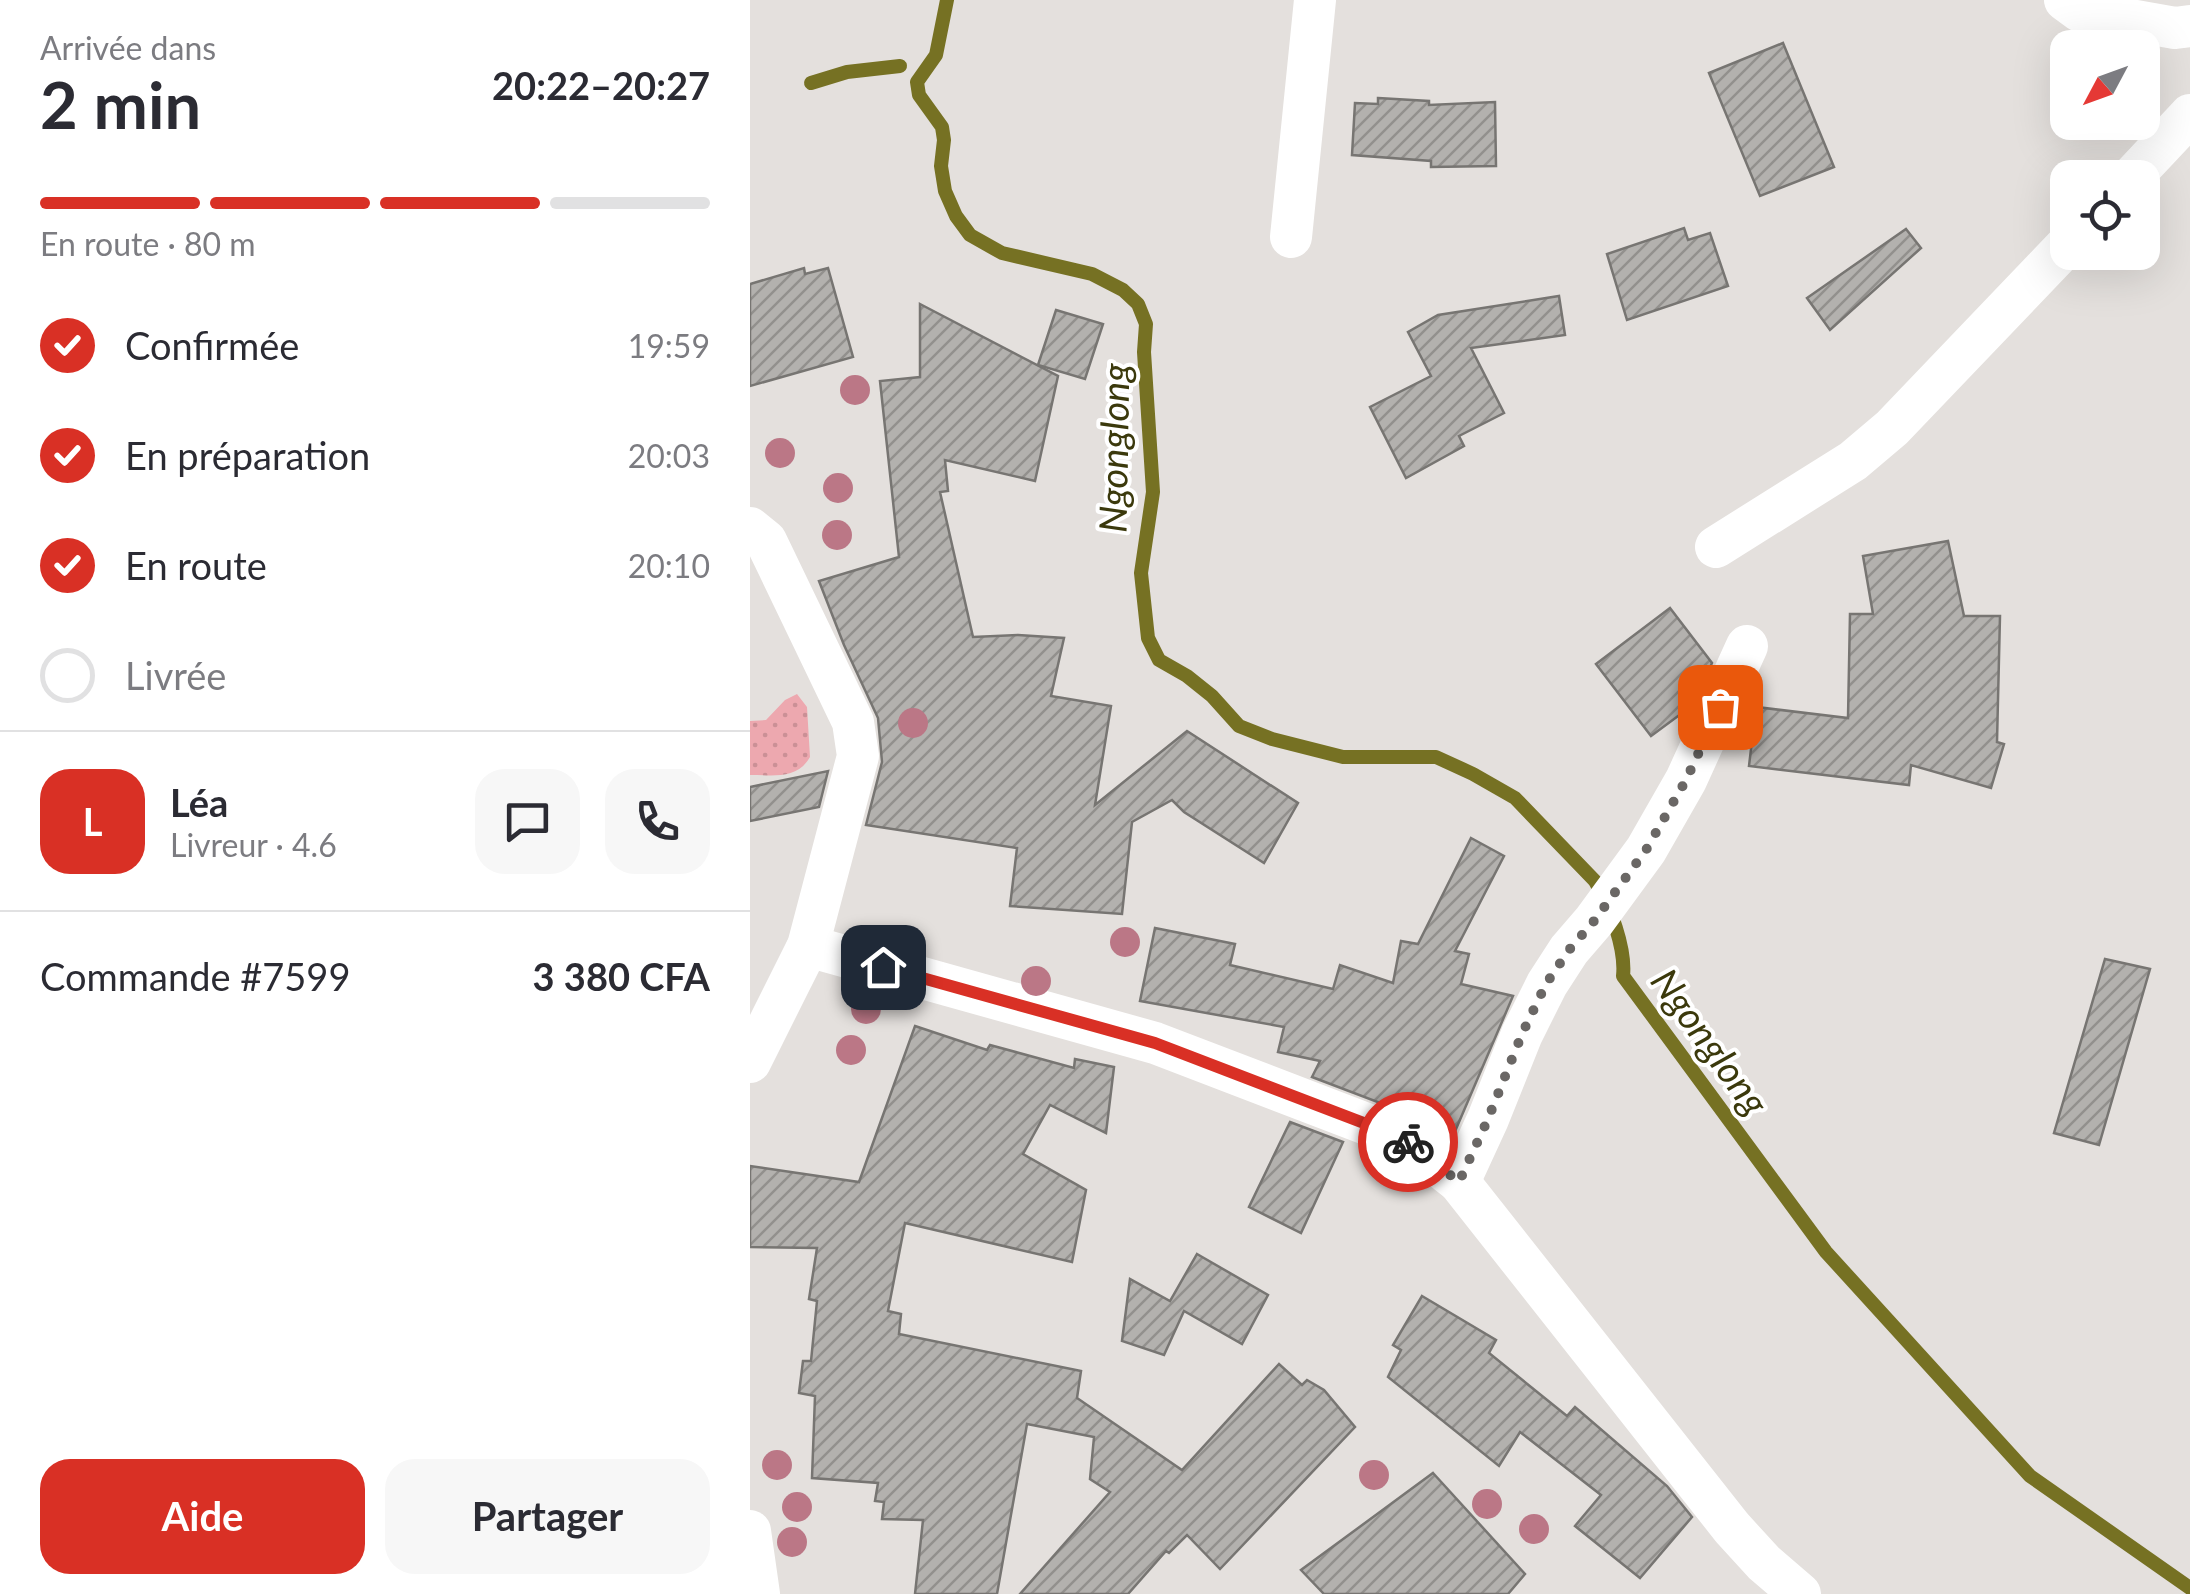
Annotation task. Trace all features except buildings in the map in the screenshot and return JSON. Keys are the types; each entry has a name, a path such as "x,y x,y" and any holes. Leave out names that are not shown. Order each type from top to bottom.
{"street":[{"path":"1291,237 1314,0"},
{"path":"2065,0 2080,12 2182,18"},
{"path":"2148,160 2190,115"},
{"path":"1716,547 1853,461 1892,428 2050,263"},
{"path":"750,528 766,541 853,722 858,756 808,946 750,1062"},
{"path":"1459,1182 1546,984 1654,836 1686,780 1747,646"},
{"path":"808,946 1155,1043 1403,1138 1459,1182 1732,1528 1800,1594"},
{"path":"750,1530 759,1594"}],"shaded area":[{"path":"797,694 807,707 810,757 791,773 750,775 750,721 766,720 785,700"}],"waterway":[{"name":"Ngonglong","path":"947,0 936,55 917,82 919,95 942,127 941,166 945,191 956,216 970,235 1002,253 1092,274 1123,290 1138,304 1146,324 1144,352 1153,492 1141,573 1148,638 1159,660 1212,696 1239,726 1272,739 1343,757 1436,757 1515,798 1595,881 1616,927 1623,976 1826,1252 2030,1476 2190,1588"},
{"path":"811,83 847,72 900,66"}],"way so far":[{"path":"1408,1142 1459,1182 1546,984 1646,850 1686,780 1720,707"}],"route":[{"path":"883,967 1155,1043 1408,1142"}]}
